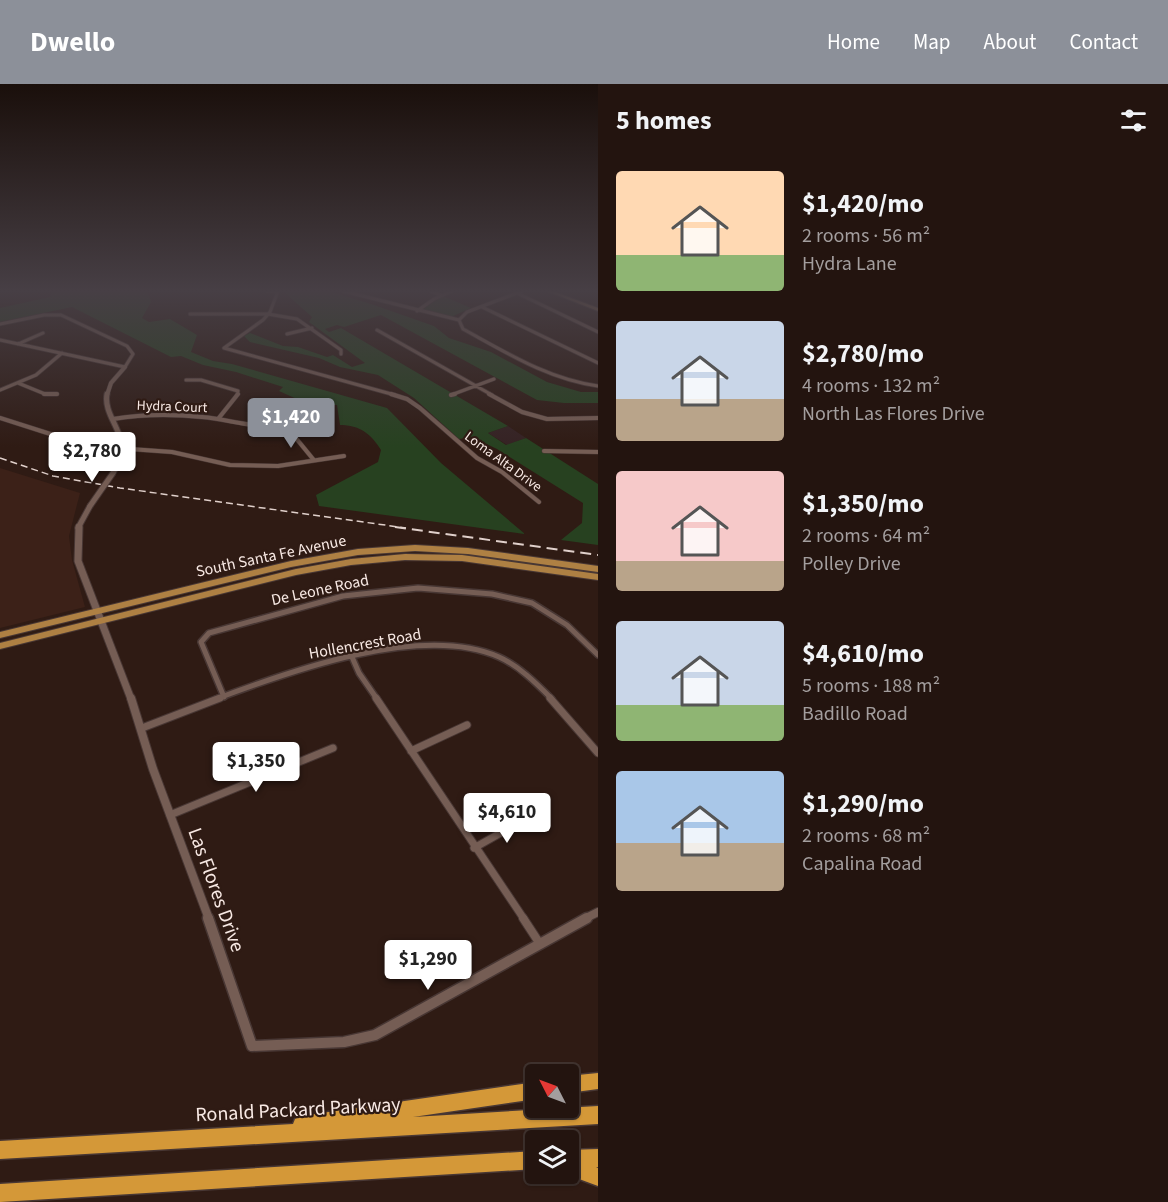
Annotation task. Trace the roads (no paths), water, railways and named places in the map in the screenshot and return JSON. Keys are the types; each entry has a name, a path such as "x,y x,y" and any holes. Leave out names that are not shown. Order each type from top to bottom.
{"highway":[{"path":"579,1084 598,1081"},
{"path":"244,1134 525,1092"},
{"name":"Ronald Packard Parkway","path":"0,1150 598,1115"},
{"path":"579,1159 598,1158"},
{"path":"0,1193 525,1161"},
{"path":"579,1170 598,1177"}],"main road":[{"name":"South Santa Fe Avenue","path":"0,646 291,564 357,552 438,549 552,566"},
{"path":"552,566 598,569"},
{"path":"552,566 598,577"},
{"name":"South Santa Fe Avenue","path":"0,635 101,616"}],"street":[{"path":"14,343 125,367"},
{"path":"121,343 127,346 133,354 125,367 111,381 105,396 105,403 120,430 122,448"},
{"name":"Loma Alta Drive","path":"230,343 224,348 314,374 371,387 407,399 477,458 502,472 539,501"},
{"path":"332,343 341,350 341,354"},
{"path":"400,343 522,412 539,417 598,418"},
{"path":"489,343 545,374 570,382 598,386"},
{"path":"557,343 598,363"},
{"path":"0,390 36,375 49,362 63,353"},
{"path":"451,395 494,379"},
{"path":"186,380 201,380 238,391 218,419"},
{"path":"18,383 45,394 57,394"},
{"name":"Hydra Court","path":"113,419 144,415 218,419 258,428 286,426 299,419"},
{"path":"0,418 88,446 172,452 230,465 278,466 344,456"},
{"path":"286,426 313,459"},
{"name":"Las Flores Drive","path":"122,448 121,459 77,530 78,561 142,728 153,769 208,917 252,1046 344,1042 375,1035 541,945"},
{"path":"544,451 598,452"},
{"name":"De Leone Road","path":"224,697 202,650 201,642 209,633 312,603 369,591 418,588 517,598 554,615 598,656"},
{"name":"Hollencrest Road","path":"142,728 295,669 413,646 449,646 466,647 496,656 519,669 535,683 598,753"},
{"path":"352,657 359,673 541,945 598,912"},
{"path":"411,751 467,725"},
{"path":"170,815 333,748"},
{"path":"474,848 527,818"}],"railway":[{"path":"0,458 53,476 120,488 406,528"},
{"path":"395,527 598,555"}]}
